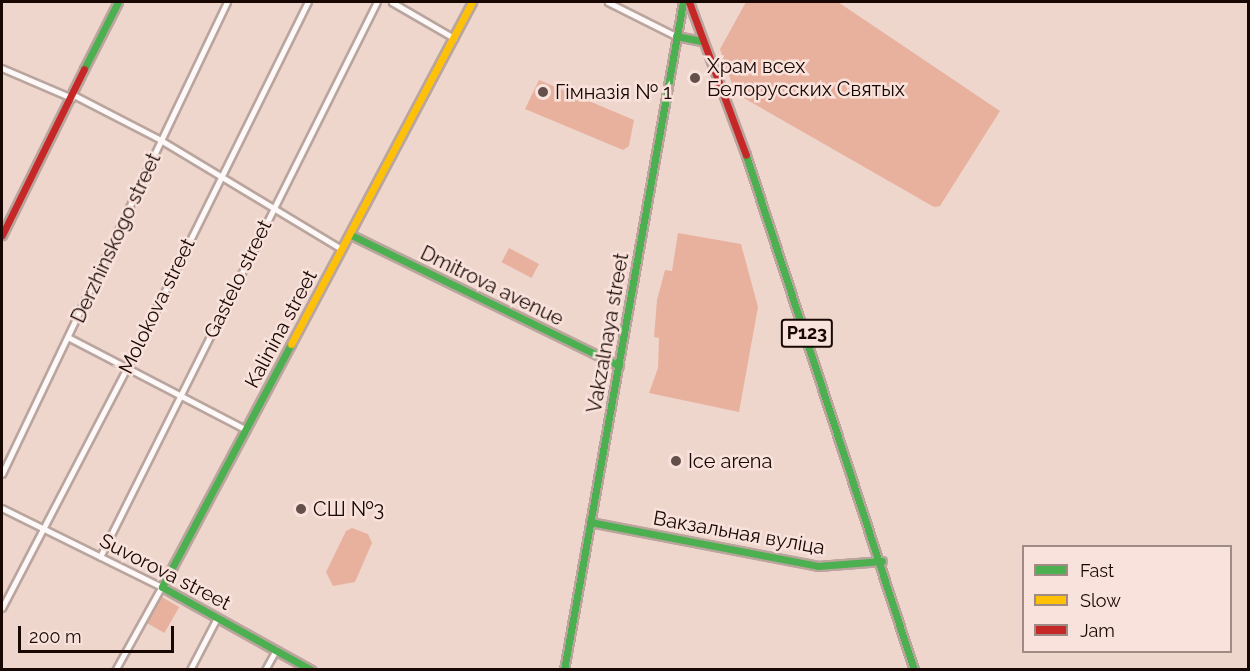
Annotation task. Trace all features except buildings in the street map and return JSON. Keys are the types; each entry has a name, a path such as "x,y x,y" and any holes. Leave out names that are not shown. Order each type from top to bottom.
{"main road":[{"path":"2,235 118,2"},
{"name":"Kalinina street","path":"162,587 351,235 472,2"},
{"name":"Vakzalnaya street","path":"564,669 682,2"},
{"name":"Р123","path":"689,2 768,213 882,561 914,669"},
{"path":"676,36 702,40"},
{"name":"Dmitrova avenue","path":"351,235 619,366"},
{"name":"Вакзальная вуліца","path":"590,522 818,566 882,561"},
{"name":"Suvorova street","path":"162,587 311,669"}],"street":[{"name":"Derzhinskogo street","path":"2,474 70,338 227,2"},
{"name":"Molokova street","path":"2,608 126,370 308,2"},
{"name":"Gastelo street","path":"100,557 182,398 273,207 377,2"},
{"path":"392,2 454,38"},
{"path":"608,2 676,36"},
{"path":"2,68 73,96 161,140 220,178 343,249"},
{"path":"70,338 126,370 247,430"},
{"name":"Suvorova street","path":"2,508 162,587"},
{"name":"Kalinina street","path":"116,669 162,587"},
{"path":"190,669 217,618"},
{"path":"266,669 276,650"}],"shaded area":[{"path":"746,2 838,2 1000,111 940,206 934,207 735,93 720,49"},
{"path":"539,80 634,120 629,146 623,150 525,109"},
{"path":"678,233 741,244 758,307 739,412 649,393 658,368 659,338 654,337 657,300 665,270 672,271"},
{"path":"509,248 539,264 532,278 501,262"},
{"path":"352,528 368,534 372,543 355,582 333,586 326,572 346,531"},
{"path":"162,597 179,607 164,633 147,623"}],"traffic: fast":[{"path":"84,69 118,2"},
{"path":"564,670 683,2"},
{"path":"676,36 702,41"},
{"path":"746,155 914,670"},
{"path":"351,235 619,366"},
{"path":"291,344 162,587 311,670"},
{"path":"590,522 818,566 882,561"}],"traffic: slow":[{"path":"291,344 472,2"}],"traffic: jam":[{"path":"689,2 746,155"},
{"path":"2,235 84,69"}],"place":[{"name":"Храм всех Белорусских Святых","path":"695,78"},
{"name":"Гімназія № 1","path":"543,92"},
{"name":"Ice arena","path":"676,461"},
{"name":"СШ №3","path":"301,509"}]}
